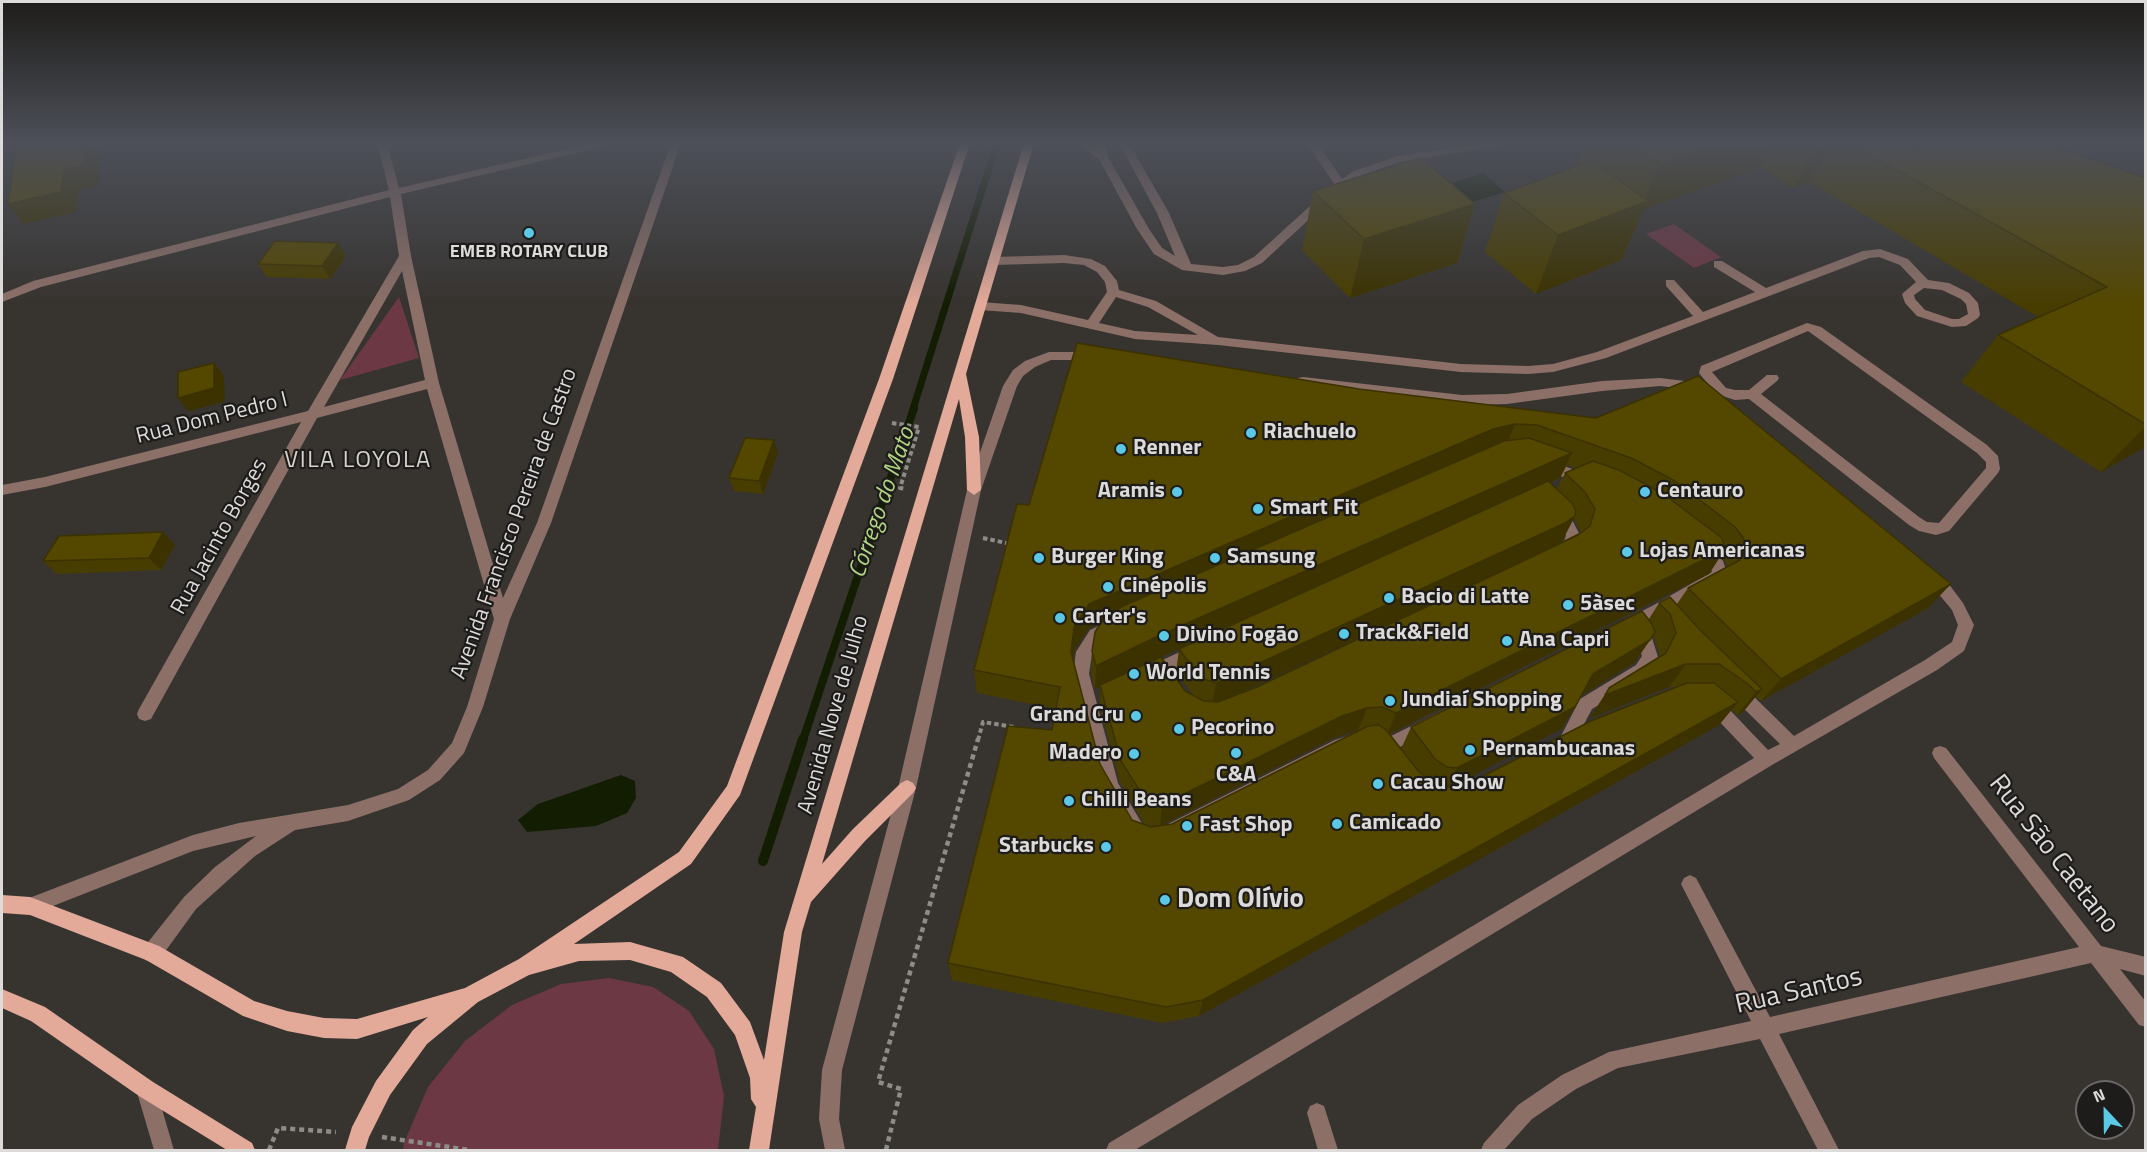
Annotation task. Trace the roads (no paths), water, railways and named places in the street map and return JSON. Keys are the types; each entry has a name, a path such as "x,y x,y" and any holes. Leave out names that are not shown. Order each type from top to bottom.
{"main road":[{"path":"2,904 30,906 152,953 250,1009 287,1021 324,1028 357,1029 471,995 526,966 685,858 734,790 886,379 947,197"},
{"name":"Avenida Nove de Julho","path":"760,1143 793,932 920,503 1014,197"},
{"path":"961,372 972,437 974,490"},
{"path":"803,899 859,835 907,788"},
{"path":"526,966 579,952 630,951 676,964 714,990 743,1029 760,1078 760,1143"},
{"path":"355,1150 359,1134 383,1088 420,1037 471,995"},
{"path":"2,999 38,1014 146,1089 245,1150"}],"street":[{"path":"2,298 37,284 376,197"},
{"path":"396,197 405,256 432,383 502,620"},
{"name":"Avenida Francisco Pereira de Castro","path":"30,906 193,843 239,831 348,813 403,795 434,775 458,748 475,707 502,620 544,523 657,197"},
{"path":"1125,197 1150,241 1168,259 1186,267 1223,271 1241,268 1258,260 1327,197"},
{"path":"1154,197 1186,267"},
{"path":"980,306 1021,309 1135,335 1218,341 1461,368 1528,370 1553,368 1583,361 1858,256 1880,253 1904,262 1924,284 1934,284 1956,291 1972,303 1975,309 1974,315 1962,322 1952,323 1921,313 1909,300 1908,294 1911,289 1924,284"},
{"name":"Rua Jacinto Borges","path":"145,714 312,415 405,256"},
{"path":"993,261 1064,259 1087,262 1101,269 1111,281 1113,292 1091,325"},
{"path":"1718,264 1762,292"},
{"path":"1670,283 1700,316"},
{"path":"1113,292 1152,304 1218,341"},
{"path":"1714,398 1706,369 1807,327 1817,330 1982,449 1993,460 1993,469 1944,527 1936,529 1924,527 1752,394"},
{"path":"836,1150 829,1119 832,1070 907,788 974,490 1010,386 1018,373 1030,364 1049,356 1081,354 1104,357"},
{"path":"1290,379 1462,400 1507,399 1602,386 1660,382 1692,388 1714,398 1752,394 1772,378"},
{"name":"Rua Dom Pedro I","path":"2,490 45,482 432,383"},
{"path":"1386,746 1716,579 1720,573 1718,565 1712,557 1654,512 1612,489 1520,456 1505,456 1489,460 1116,624 1096,635 1084,652 1081,674 1094,699 1110,785 1130,822 1138,832 1149,837 1162,836 1359,739 1373,738 1386,746 1399,763"},
{"path":"1558,487 1578,478"},
{"path":"1545,503 1566,522 1573,535 1571,545 1548,558"},
{"path":"1116,1150 1766,760 1931,665 1958,646 1966,625 1958,607 1943,587 1921,566"},
{"path":"1657,610 1671,625"},
{"path":"1569,736 1586,704 1642,670 1650,657 1646,643 1629,624"},
{"path":"1130,682 1204,648"},
{"path":"1161,668 1173,683"},
{"path":"1725,680 1792,745"},
{"path":"1700,696 1722,713 1766,760"},
{"path":"1549,746 1588,728"},
{"name":"Rua São Caetano","path":"1940,753 2145,1018"},
{"name":"Avenida Francisco Pereira de Castro","path":"152,953 190,903 221,873 249,850 296,822"},
{"path":"1690,884 1830,1150"},
{"name":"Rua Santos","path":"1491,1150 1525,1112 1569,1082 1616,1059 2094,953 2145,967"},
{"path":"146,1089 164,1150"},
{"path":"1317,1113 1328,1150"}],"waterway":[{"name":"Córrego do Mato","path":"913,409 980,197"},
{"name":"Córrego do Mato","path":"803,740 914,408"},
{"name":"Córrego do Mato","path":"763,861 803,739"}],"place":[{"name":"EMEB ROTARY CLUB","path":"529,233"},
{"name":"Riachuelo","path":"1251,433"},
{"name":"Renner","path":"1121,449"},
{"name":"Aramis","path":"1177,492"},
{"name":"Centauro","path":"1645,492"},
{"name":"Smart Fit","path":"1258,509"},
{"name":"Lojas Americanas","path":"1627,552"},
{"name":"Burger King","path":"1039,558"},
{"name":"Samsung","path":"1215,558"},
{"name":"Cinépolis","path":"1108,587"},
{"name":"Bacio di Latte","path":"1389,598"},
{"name":"5àsec","path":"1568,605"},
{"name":"Carter's","path":"1060,618"},
{"name":"Track&Field","path":"1344,634"},
{"name":"Divino Fogão","path":"1164,636"},
{"name":"Ana Capri","path":"1507,641"},
{"name":"World Tennis","path":"1134,674"},
{"name":"Jundiaí Shopping","path":"1390,701"},
{"name":"Grand Cru","path":"1136,716"},
{"name":"Pecorino","path":"1179,729"},
{"name":"Pernambucanas","path":"1470,750"},
{"name":"C&A","path":"1236,753"},
{"name":"Madero","path":"1134,754"},
{"name":"Cacau Show","path":"1378,784"},
{"name":"Chilli Beans","path":"1069,801"},
{"name":"Camicado","path":"1337,824"},
{"name":"Fast Shop","path":"1187,826"},
{"name":"Starbucks","path":"1106,847"},
{"name":"Dom Olívio","path":"1165,900"}],"district":[{"name":"VILA LOYOLA","path":"358,461"}]}
